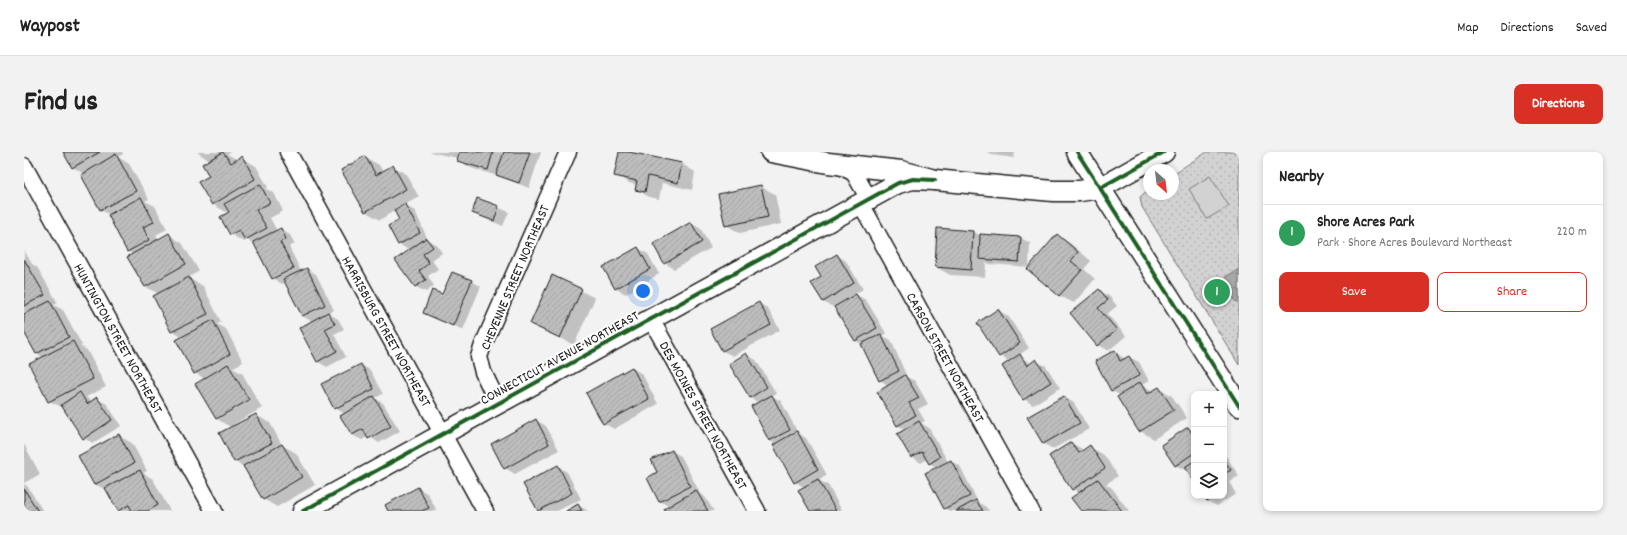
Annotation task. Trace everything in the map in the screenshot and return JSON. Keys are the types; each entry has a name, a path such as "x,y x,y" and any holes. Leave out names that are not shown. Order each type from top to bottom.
{"street":[{"name":"HARRISBURG STREET NORTHEAST","path":"288,152 486,511"},
{"name":"CHEYENNE STREET NORTHEAST","path":"498,403 483,372 479,357 568,152"},
{"path":"771,152 836,164 901,171 935,180 1053,191 1080,191 1100,188 1164,152"},
{"path":"1077,152 1239,406"},
{"name":"CARSON STREET NORTHEAST","path":"836,164 854,173 865,202 1031,511"},
{"name":"HUNTINGTON STREET NORTHEAST","path":"24,166 214,511"},
{"name":"CONNECTICUT AVENUE NORTHEAST","path":"303,511 903,182 913,179 935,180"},
{"name":"DES MOINES STREET NORTHEAST","path":"651,319 757,511"}],"shaded area":[{"path":"1207,152 1239,152 1239,365 1142,207 1140,197 1143,194 1143,200 1179,200 1179,170"},
{"path":"1210,176 1229,206 1207,219 1189,189"}],"water":[{"path":"1239,269 1239,300 1236,302 1222,279"}],"building":[{"path":"63,152 100,152 72,168"},
{"path":"223,152 231,163 242,156 255,179 212,205 198,182 209,176 202,164"},
{"path":"459,152 493,152 488,170 457,161"},
{"path":"504,152 530,152 519,183 496,175"},
{"path":"619,152 629,152 682,163 678,183 648,176 645,192 635,190 637,181 614,176"},
{"path":"116,154 136,191 100,210 81,175"},
{"path":"365,156 376,175 393,165 406,189 365,212 341,170"},
{"path":"260,184 270,203 256,210 267,228 245,240 239,230 230,235 220,217 229,212 224,204"},
{"path":"761,185 768,217 725,226 718,194"},
{"path":"141,197 154,222 143,227 149,240 127,252 108,215"},
{"path":"477,198 499,206 494,221 472,213"},
{"path":"405,204 420,233 398,245 388,226 399,220 394,210"},
{"path":"691,222 702,242 664,264 653,244"},
{"path":"281,228 286,239 280,242 294,268 272,279 253,242"},
{"path":"937,228 973,231 971,270 935,267"},
{"path":"169,233 186,264 145,287 127,257"},
{"path":"980,234 1021,237 1019,262 979,259"},
{"path":"1057,234 1078,252 1071,261 1082,270 1059,296 1027,269"},
{"path":"426,238 433,247 423,254 429,263 419,271 426,280 415,287 395,260"},
{"path":"638,247 650,269 615,289 603,267"},
{"path":"837,254 854,283 823,302 811,283 821,277 815,267"},
{"path":"24,259 45,295 24,306"},
{"path":"307,268 325,305 302,316 283,279"},
{"path":"452,272 472,280 453,326 423,313 432,290 442,294"},
{"path":"552,275 582,289 560,338 530,324"},
{"path":"189,277 208,314 171,332 153,296"},
{"path":"1099,289 1108,300 1098,308 1117,330 1097,346 1070,313"},
{"path":"856,294 877,328 855,341 834,307"},
{"path":"50,301 69,337 36,354 24,332 24,314"},
{"path":"759,302 771,325 722,351 710,329"},
{"path":"998,309 1020,343 999,357 977,323"},
{"path":"328,312 335,324 325,329 337,351 317,362 299,328"},
{"path":"213,320 230,354 194,374 176,340"},
{"path":"881,334 899,371 879,381 861,344"},
{"path":"73,341 93,379 48,402 29,364"},
{"path":"1115,350 1120,361 1129,356 1140,375 1111,391 1095,361"},
{"path":"746,353 767,387 750,398 729,364"},
{"path":"1020,354 1027,366 1036,359 1051,382 1023,400 1002,366"},
{"path":"228,364 249,400 216,419 195,384"},
{"path":"361,364 374,389 334,409 321,384"},
{"path":"632,367 649,399 603,424 586,393"},
{"path":"905,375 919,398 909,403 916,415 897,426 877,392"},
{"path":"1140,382 1147,394 1159,387 1174,410 1139,432 1117,397"},
{"path":"80,392 87,404 97,397 112,420 83,439 61,405"},
{"path":"772,395 790,430 769,441 751,406"},
{"path":"374,396 391,426 368,439 363,429 352,435 340,416"},
{"path":"1064,396 1080,423 1043,444 1027,417"},
{"path":"256,414 272,443 234,462 219,433"},
{"path":"536,419 549,444 504,469 491,444"},
{"path":"919,421 940,457 929,464 922,452 911,458 897,434"},
{"path":"1188,427 1191,432 1191,455 1175,466 1161,445"},
{"path":"797,431 818,469 794,483 773,445"},
{"path":"119,434 134,463 94,485 78,456"},
{"path":"1071,442 1079,453 1090,445 1105,468 1072,490 1049,456"},
{"path":"282,444 302,477 263,500 243,466"},
{"path":"672,450 690,486 659,502 647,478 657,472 651,460"},
{"path":"951,460 970,496 944,509 925,473"},
{"path":"1191,463 1191,476 1185,467"},
{"path":"1227,464 1231,470 1227,472"},
{"path":"558,465 572,493 538,511 523,484"},
{"path":"140,470 158,505 148,511 132,511 129,505 118,511 105,488"},
{"path":"818,479 836,511 810,511 798,490"},
{"path":"1098,479 1122,511 1081,511 1071,498"},
{"path":"418,487 429,508 422,511 388,511 385,505"},
{"path":"24,489 38,511 24,511"},
{"path":"696,490 708,511 665,511 664,509"},
{"path":"976,500 983,511 956,511"},
{"path":"578,504 582,511 566,511"}],"cycle path":[{"path":"1077,152 1239,406"},
{"path":"1100,188 1164,152"},
{"path":"303,511 898,183 913,179 935,180"}],"place":[{"name":"Shore Acres Park","path":"1217,292"}]}
